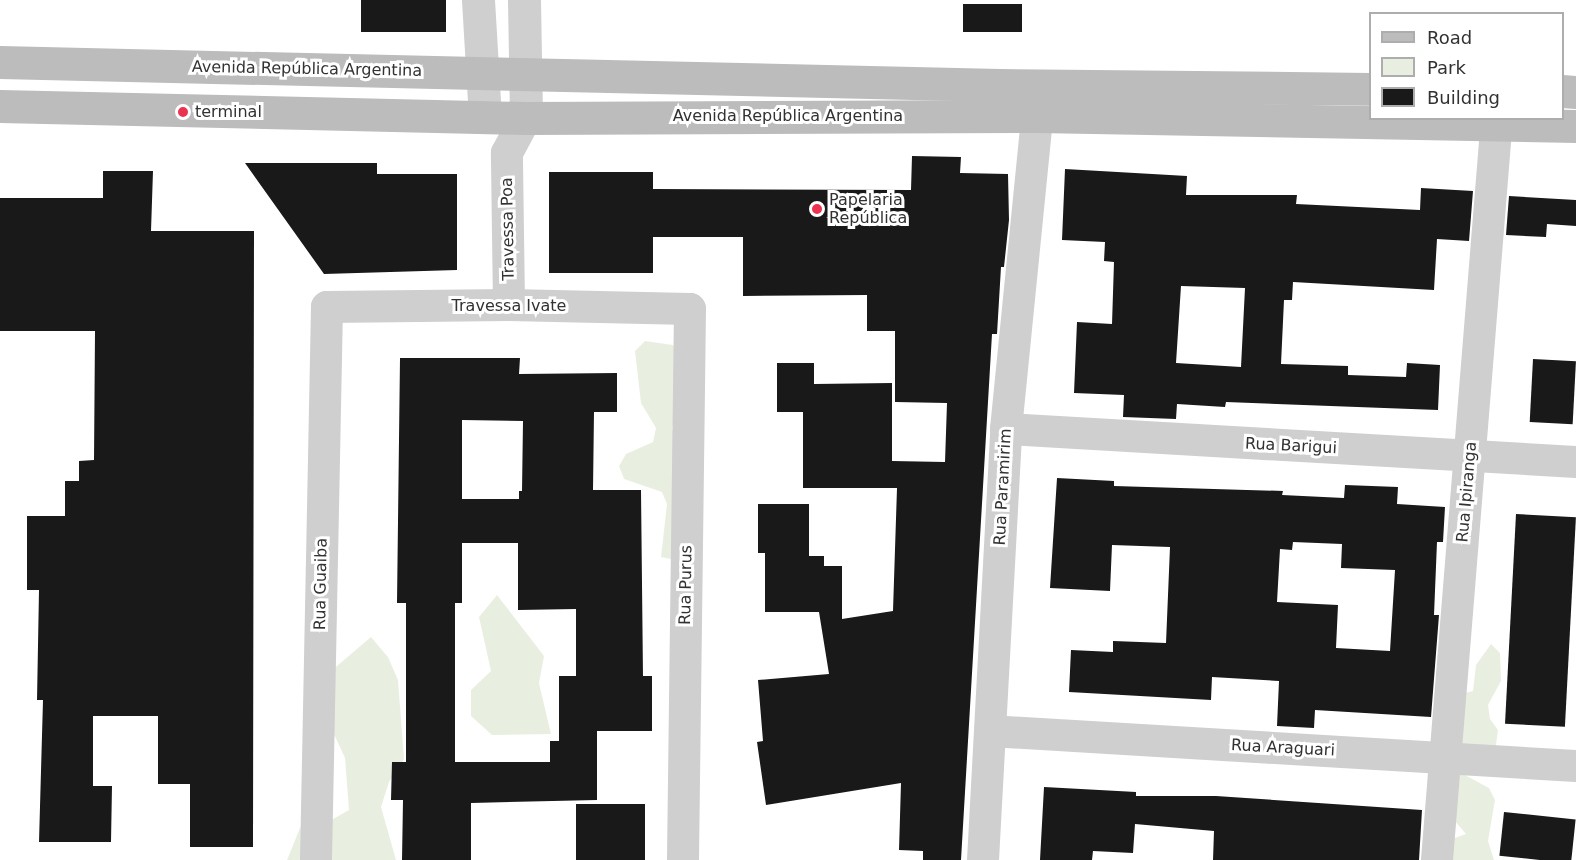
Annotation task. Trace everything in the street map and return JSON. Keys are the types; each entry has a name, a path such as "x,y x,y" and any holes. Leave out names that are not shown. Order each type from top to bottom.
{"main road":[{"name":"Avenida República Argentina","path":"0,62 482,75 527,74 1369,115"},
{"name":"Avenida República Argentina","path":"0,105 526,118 1369,88"},
{"name":"Avenida República Argentina","path":"1475,120 1576,126"}],"street":[{"path":"478,0 485,117"},
{"path":"524,0 526,118"},
{"name":"Rua Paramirim","path":"983,860 1006,429 1039,100"},
{"name":"Travessa Poa","path":"485,117 507,153"},
{"name":"Travessa Poa","path":"509,305 507,153 526,118"},
{"name":"Rua Ipiranga","path":"1437,860 1442,758 1470,456 1497,121"},
{"name":"Travessa Ivate","path":"327,307 509,305 690,309"},
{"name":"Rua Guaiba","path":"316,860 327,307"},
{"name":"Rua Purus","path":"682,860 690,309"},
{"name":"Rua Barigui","path":"1006,429 1576,462"},
{"name":"Rua Araguari","path":"990,731 1576,766"}],"green space":[{"path":"645,341 673,345 679,357 681,388 672,429 680,440 681,561 661,557 667,504 662,492 624,479 619,466 626,454 653,442 656,428 641,403 635,351"},
{"path":"497,595 544,656 539,683 551,734 492,735 471,716 471,690 491,671 479,617"},
{"path":"371,637 388,657 398,680 404,759 389,782 381,807 396,860 287,860 300,828 326,823 349,810 345,758 321,706 324,677"},
{"path":"1491,644 1500,653 1501,681 1488,705 1490,719 1498,730 1495,752 1455,746 1461,694 1473,691 1476,665"},
{"path":"1450,774 1463,774 1489,788 1495,800 1488,841 1494,860 1442,860 1452,839 1466,834 1448,813"}],"building":[{"path":"361,0 446,0 446,32 361,32"},
{"path":"963,4 1022,4 1022,32 963,32"},
{"path":"912,156 961,157 960,173 1008,174 1009,220 1004,267 1001,267 997,334 992,334 961,860 923,860 923,851 899,850 901,783 766,805 757,742 763,741 758,680 829,674 819,612 765,612 765,553 758,553 758,504 809,504 809,556 824,556 824,566 842,566 842,619 893,611 897,488 803,488 803,412 777,412 777,363 814,363 814,384 892,383 892,461 945,462 947,403 895,402 895,331 867,331 867,295 743,296 743,237 653,237 653,273 549,273 549,172 653,172 653,189 911,190"},
{"path":"245,163 377,163 377,174 457,174 457,270 324,274"},
{"path":"1065,169 1187,176 1186,195 1297,195 1296,204 1420,210 1421,188 1473,191 1469,241 1437,239 1434,290 1293,282 1292,300 1284,300 1281,364 1348,366 1348,375 1406,377 1407,363 1440,365 1438,410 1226,402 1225,407 1177,404 1176,419 1123,417 1124,395 1074,393 1077,322 1112,324 1114,262 1104,261 1105,242 1062,240","holes":["1181,286 1245,288 1241,367 1176,363"]},
{"path":"103,171 153,171 151,231 254,231 253,847 190,847 190,784 158,784 158,716 93,716 93,786 112,786 111,842 39,842 43,700 37,700 39,590 27,590 27,516 65,516 65,481 79,481 79,461 94,460 95,331 0,331 0,198 103,198"},
{"path":"1509,196 1576,200 1576,226 1547,224 1546,237 1506,235"},
{"path":"400,358 520,358 519,374 617,373 617,412 594,412 593,490 641,490 643,676 652,676 652,731 597,731 597,800 471,803 471,860 402,860 403,800 391,800 392,762 406,762 406,603 397,603","holes":["462,420 523,421 522,491 519,491 519,499 462,499","462,543 518,543 518,610 576,609 576,676 559,676 559,741 550,741 550,762 455,762 455,603 462,603"]},
{"path":"1533,359 1576,361 1573,424 1530,422"},
{"path":"1057,478 1114,481 1114,486 1283,491 1282,495 1344,498 1345,485 1398,487 1397,504 1445,507 1443,542 1437,542 1434,615 1439,615 1431,717 1315,710 1314,728 1277,726 1279,681 1212,677 1211,700 1069,692 1071,650 1113,652 1113,641 1166,643 1170,547 1112,545 1110,591 1050,588","holes":["1293,542 1342,544 1341,568 1395,570 1390,651 1336,648 1338,605 1277,602 1280,549 1292,550"]},
{"path":"1516,514 1576,517 1565,727 1505,724"},
{"path":"1044,787 1136,792 1136,796 1216,796 1422,810 1419,860 1213,860 1214,831 1135,824 1133,853 1093,851 1092,860 1040,860"},
{"path":"576,804 645,804 645,860 576,860"},
{"path":"1504,812 1576,820 1571,860 1540,860 1499,856"}],"place":[{"name":"terminal","path":"183,112"},
{"name":"Papelaria República","path":"817,209"}]}
